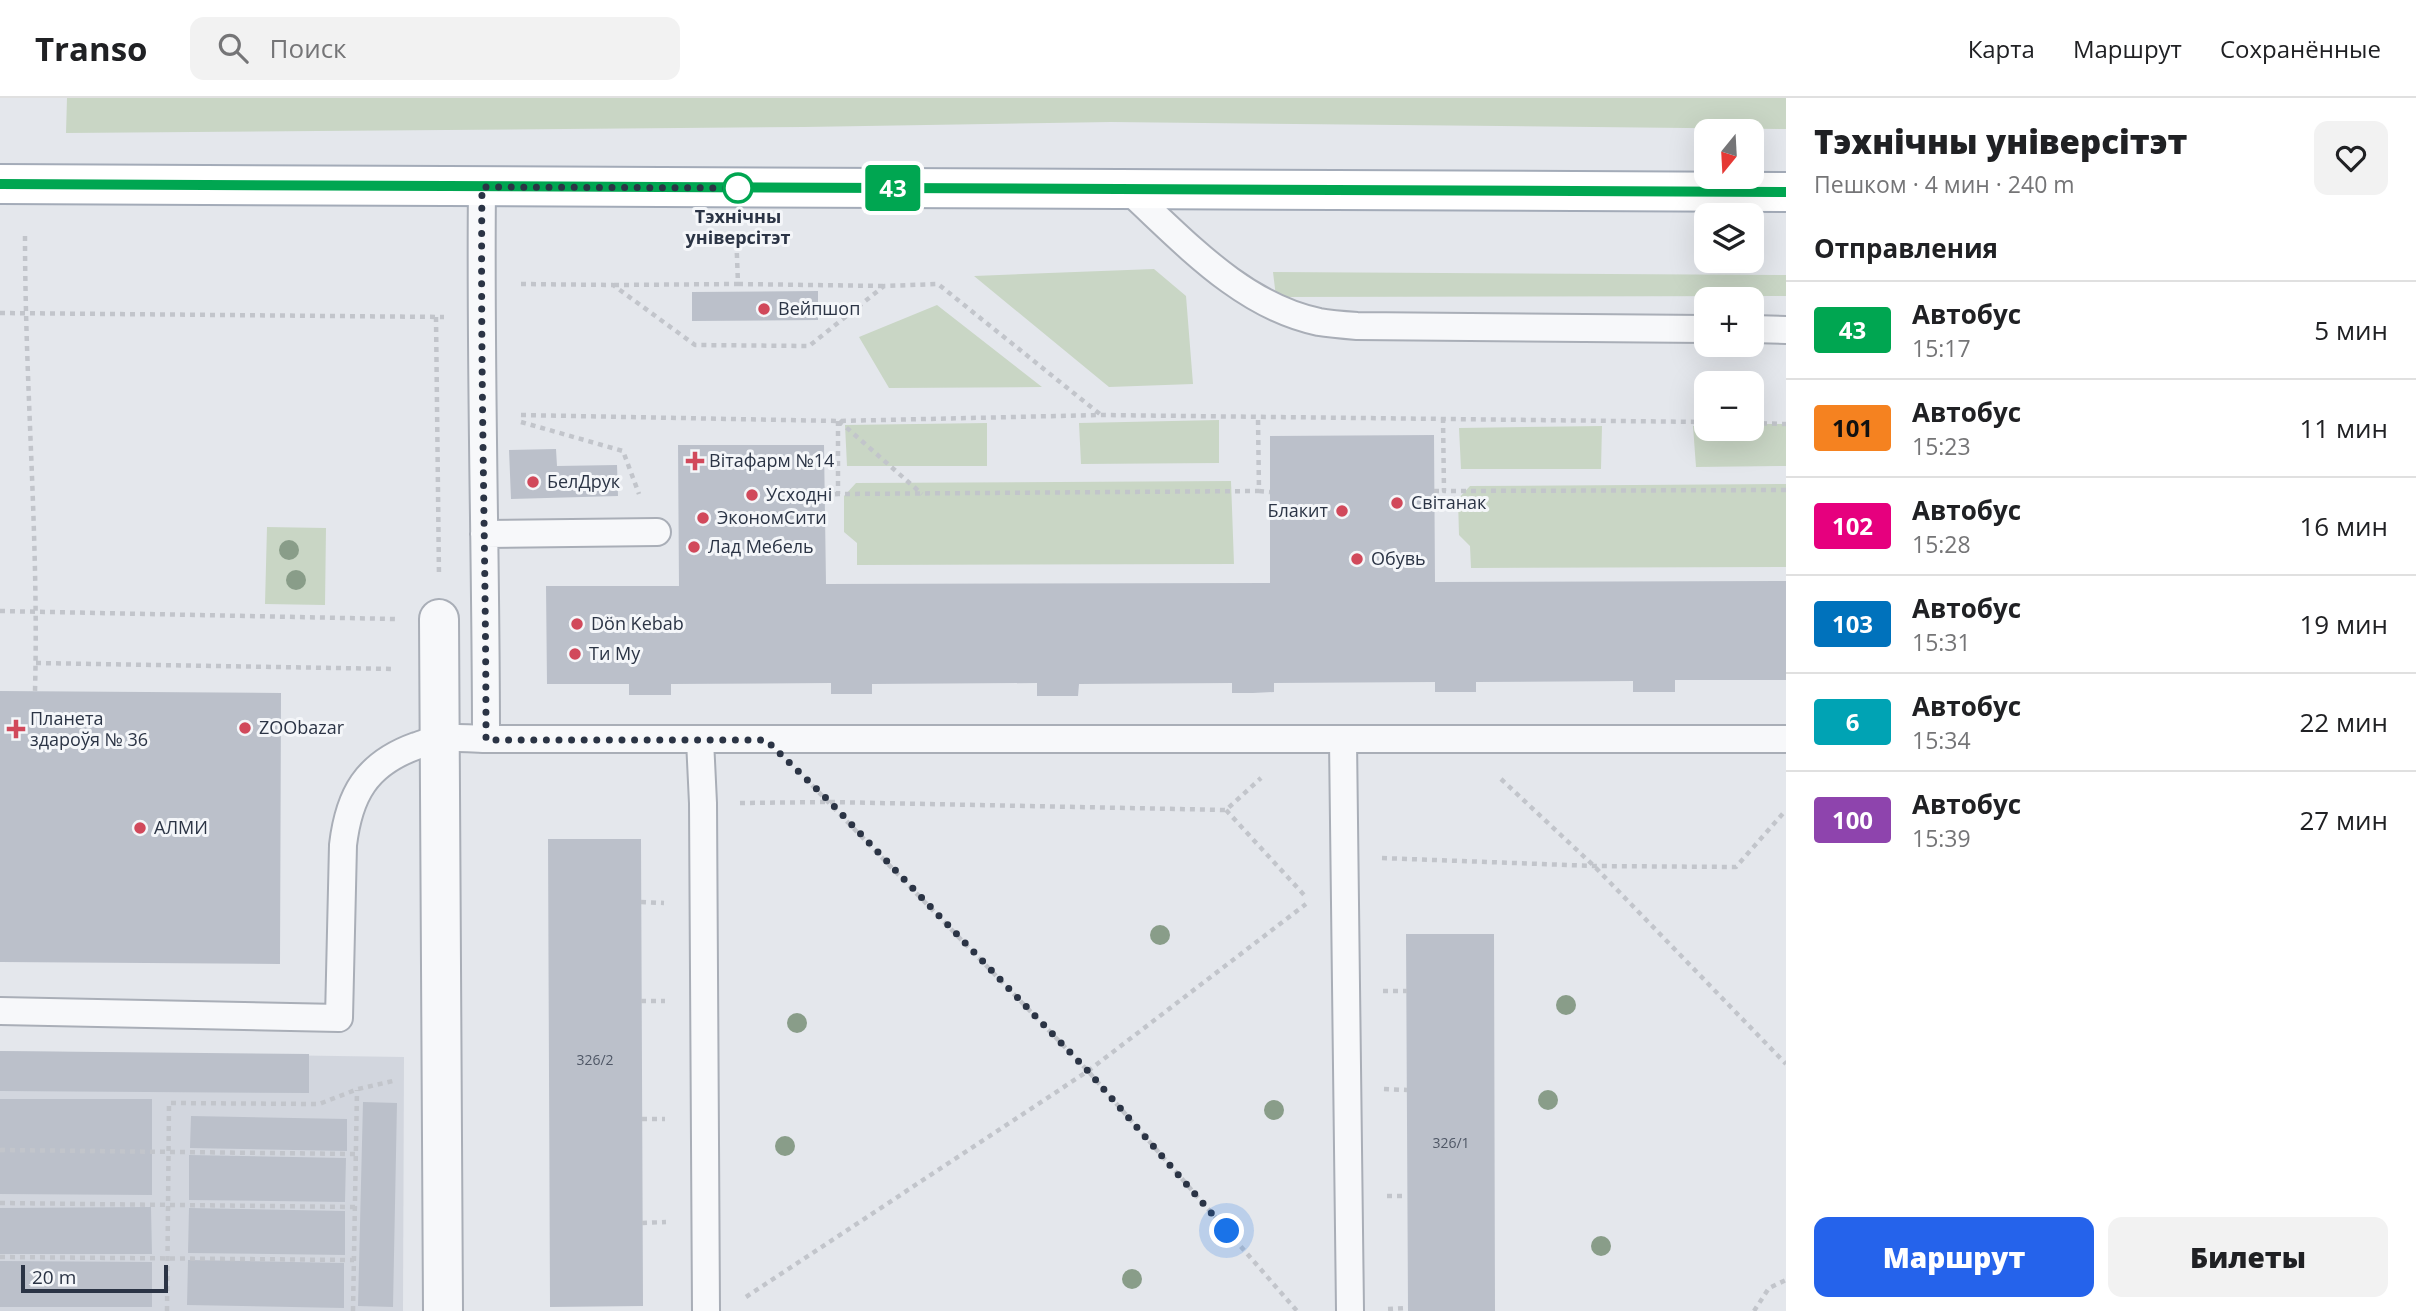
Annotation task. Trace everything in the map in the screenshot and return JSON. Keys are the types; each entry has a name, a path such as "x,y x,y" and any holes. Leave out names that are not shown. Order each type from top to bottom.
{"main road":[{"path":"0,184 1786,192"}],"street":[{"path":"439,620 443,1311"}],"lane":[{"path":"482,187 480,317 486,740"},
{"path":"1127,189 1225,277 1251,295 1281,310 1318,322 1357,327 1694,329"},
{"path":"1764,329 1786,330"},
{"path":"484,534 657,532"},
{"path":"0,1011 339,1017 342,845 352,800 363,781 395,754 440,738 1786,740"},
{"path":"700,740 703,803 706,1311"},
{"path":"1343,740 1350,1311"}],"path":[{"path":"735,188 738,284"},
{"path":"25,236 25,313 36,611 35,691"},
{"path":"0,313 498,318 496,283 884,286 939,284 1101,415"},
{"path":"613,285 695,345 809,346 884,286"},
{"path":"0,611 439,620 436,317"},
{"path":"652,494 639,494 623,451 510,417 838,421 1101,415 1694,422"},
{"path":"1258,418 1259,491"},
{"path":"1443,418 1444,491"},
{"path":"838,421 922,494"},
{"path":"838,421 838,494"},
{"path":"1764,423 1786,424"},
{"path":"1434,491 1786,490"},
{"path":"825,495 1270,492"},
{"path":"36,663 439,669"},
{"path":"766,740 830,802 1088,1071 1297,1311"},
{"path":"1495,773 1594,866 1786,1063"},
{"path":"703,803 830,802 1226,810 1266,775"},
{"path":"736,1304 1088,1071 1309,901 1226,810"},
{"path":"1345,874 1366,857 1594,866 1736,867 1786,810"},
{"path":"641,902 673,904"},
{"path":"642,1001 673,1001"},
{"path":"167,1311 169,1103 319,1104 356,1090 404,1079 442,1078"},
{"path":"354,1311 356,1090"},
{"path":"642,1119 674,1119"},
{"path":"0,1150 356,1154"},
{"path":"0,1203 355,1207"},
{"path":"642,1223 674,1222"},
{"path":"0,1257 354,1259"},
{"path":"1754,1311 1769,1288 1786,1280"}],"shaded area":[{"path":"0,1051 404,1057 403,1311 0,1311"}],"green space":[{"path":"67,98 1786,98 1786,129 1764,129 1764,119 1694,119 1694,128 1111,122 66,133"},
{"path":"1154,269 1186,296 1193,384 1109,387 974,276"},
{"path":"1273,272 1786,275 1786,296 1764,296 1764,287 1694,287 1694,296 1276,297"},
{"path":"937,305 1042,387 889,388 859,337"},
{"path":"1219,420 1219,463 1081,464 1079,423"},
{"path":"987,423 987,466 847,466 845,425"},
{"path":"1764,424 1786,424 1786,466 1696,467 1694,441 1764,441"},
{"path":"1602,426 1601,469 1461,469 1459,428"},
{"path":"1231,481 1234,564 857,565 857,543 844,532 844,496 856,483"},
{"path":"1786,484 1786,567 1471,568 1470,546 1459,535 1458,499 1470,486"},
{"path":"267,527 326,528 325,605 265,604"}],"building":[{"path":"818,291 818,320 692,321 692,292"},
{"path":"1434,435 1435,582 1786,581 1786,680 1675,680 1675,692 1633,692 1633,681 1476,682 1476,692 1435,692 1435,682 1274,683 1274,692 1253,693 1232,693 1232,683 1079,684 1078,696 1037,696 1037,683 872,684 872,694 831,694 831,683 671,684 671,695 629,695 629,684 547,684 546,586 679,586 678,445 824,445 826,584 1270,583 1270,436"},
{"path":"556,449 557,466 617,465 618,496 511,499 509,450"},
{"name":"АЛМИ","path":"0,691 281,693 280,964 0,962"},
{"path":"548,839 641,839 643,1306 550,1307"},
{"path":"1406,934 1494,934 1495,1311 1408,1311"},
{"path":"0,1051 309,1054 309,1093 0,1091"},
{"path":"0,1099 152,1099 152,1195 0,1194"},
{"path":"363,1102 397,1103 393,1307 358,1306"},
{"path":"191,1116 347,1119 347,1151 190,1148"},
{"path":"189,1155 346,1158 345,1202 189,1200"},
{"path":"151,1207 152,1254 0,1254 0,1208"},
{"path":"189,1208 345,1211 345,1255 188,1253"},
{"path":"188,1260 344,1263 344,1308 187,1305"},
{"path":"0,1261 152,1262 152,1307 0,1307"}],"bus line":[{"name":"43","path":"0,184 1786,192"}],"place":[{"name":"Тэхнічны універсітэт","path":"738,188"},
{"name":"Вейпшоп","path":"764,309"},
{"name":"Вітафарм №14","path":"695,461"},
{"name":"БелДрук","path":"533,482"},
{"name":"Усходні","path":"752,495"},
{"name":"Світанак","path":"1397,503"},
{"name":"Блакит","path":"1342,511"},
{"name":"ЭкономСити","path":"703,518"},
{"name":"Лад Мебель","path":"694,547"},
{"name":"Обувь","path":"1357,559"},
{"name":"Dön Kebab","path":"577,624"},
{"name":"Ти Му","path":"575,654"},
{"name":"ZOObazar","path":"245,728"},
{"name":"Планета здароўя № 36","path":"16,729"},
{"name":"АЛМИ","path":"140,828"}],"route":[{"path":"738,188 482,187 480,317 486,740 766,740 830,802 1088,1071 1227,1231"}]}
